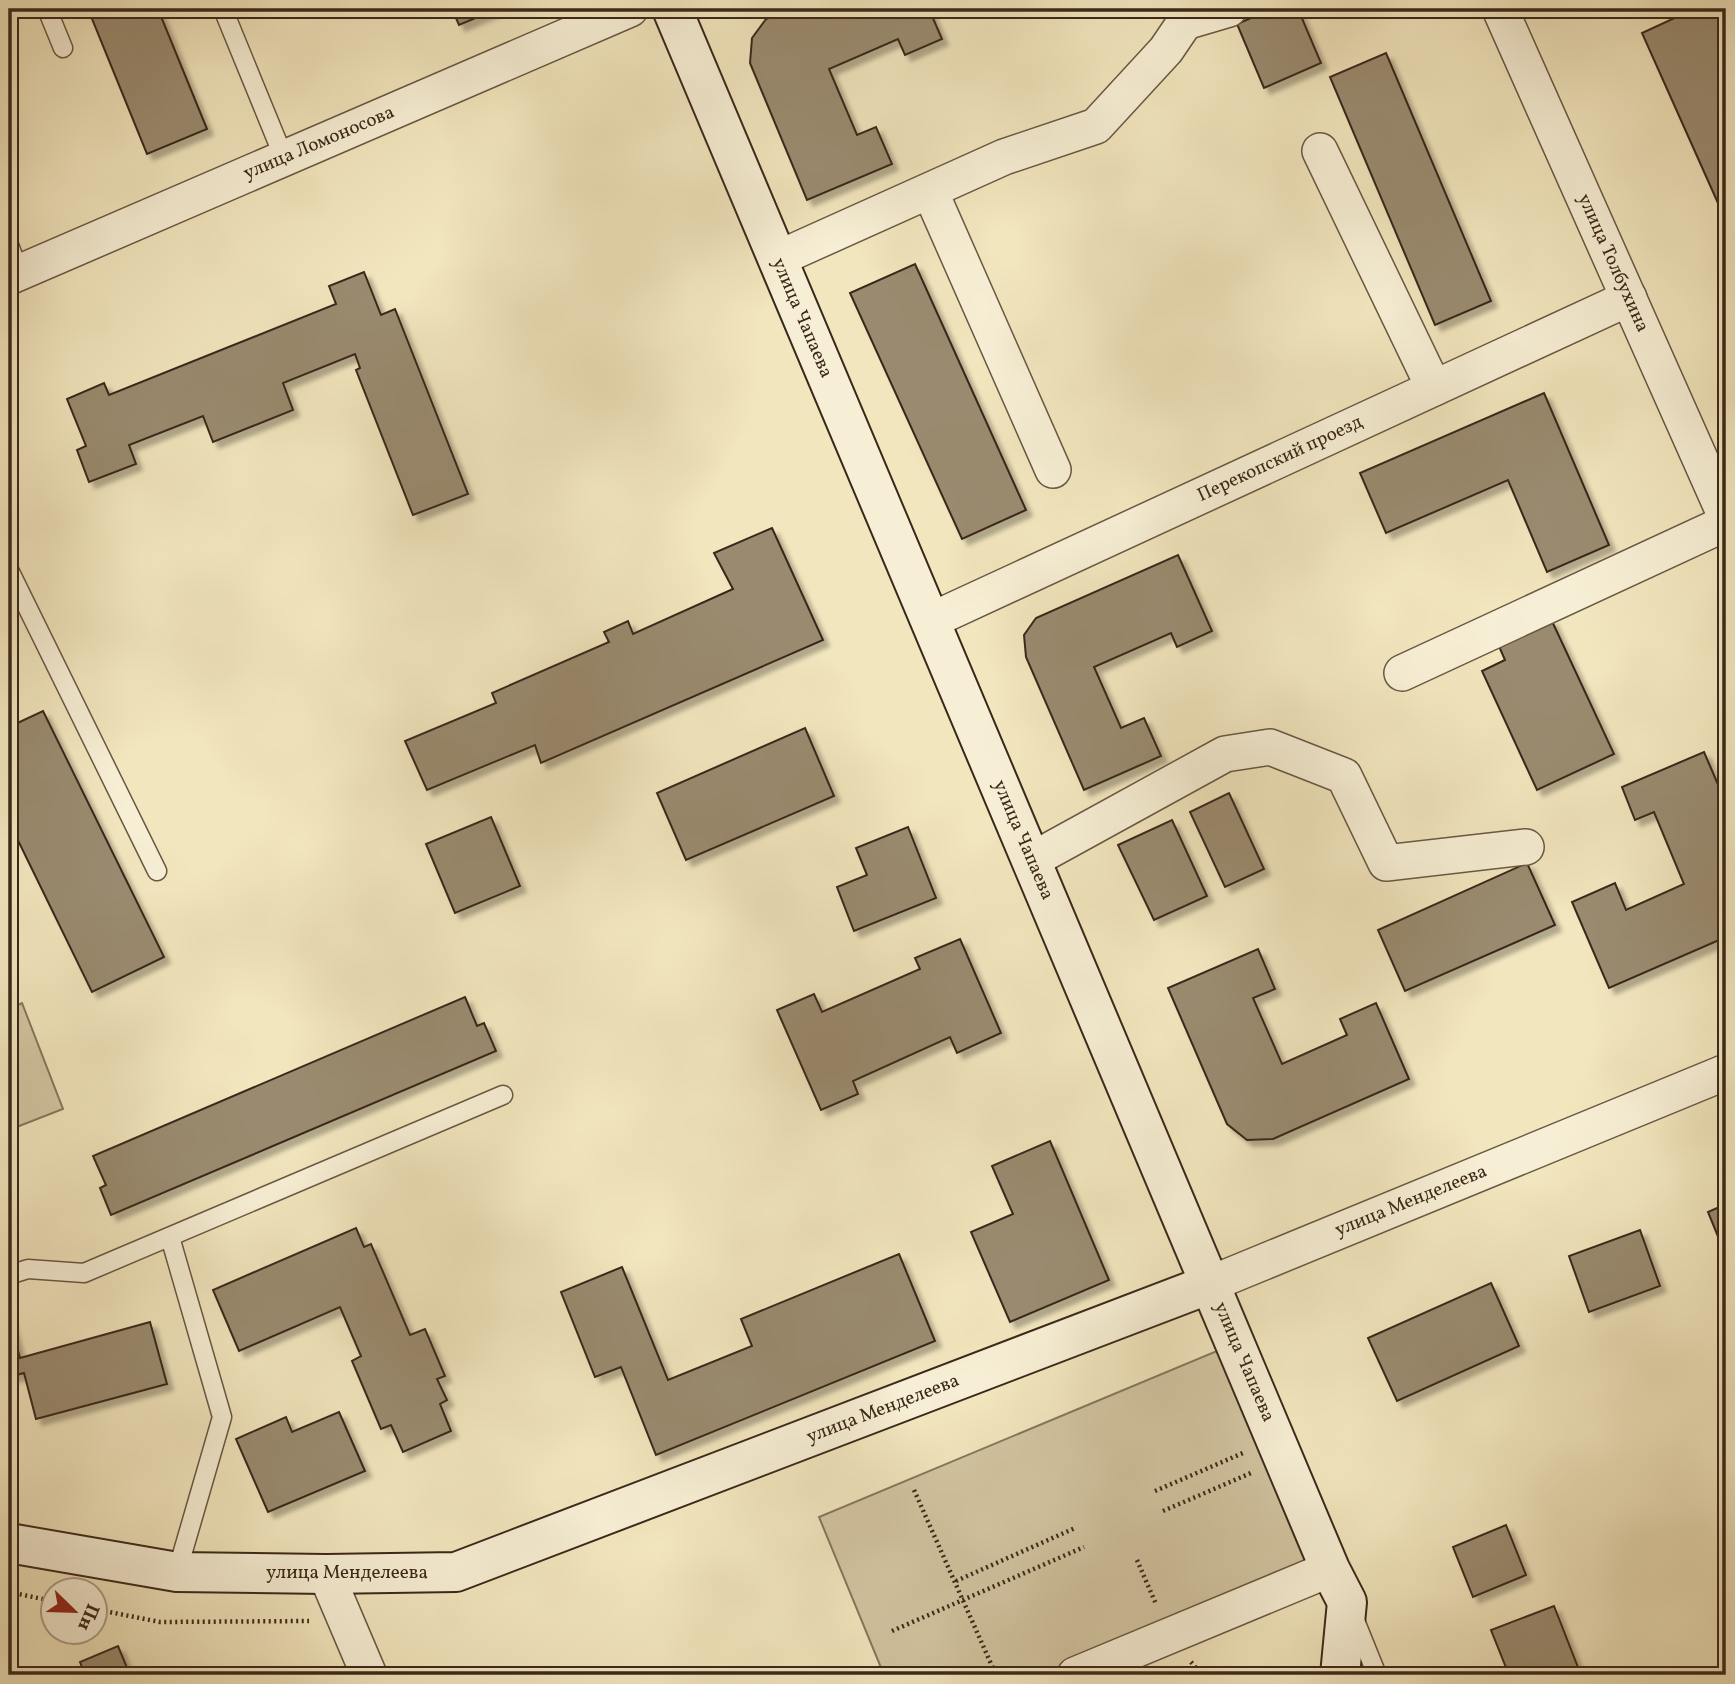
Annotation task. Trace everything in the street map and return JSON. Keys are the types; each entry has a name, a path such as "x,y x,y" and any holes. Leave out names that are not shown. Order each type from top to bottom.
{"main road":[{"name":"улица Чапаева","path":"672,9 1330,1569 1347,1602"},
{"name":"улица Менделеева","path":"9,1543 177,1572 456,1572 1210,1284"},
{"path":"1340,1675 1347,1602"}],"street":[{"name":"улица Ломоносова","path":"12,265 284,158 630,9"},
{"path":"778,259 1004,157 1096,126 1166,50 1185,22 1229,9"},
{"name":"улица Толбухина","path":"1500,9 1726,517"},
{"path":"1320,151 1434,388"},
{"path":"930,191 1053,470"},
{"name":"Перекопский проезд","path":"930,621 1629,298"},
{"path":"1402,673 1726,523"},
{"path":"1032,860 1225,754 1270,747 1344,776 1386,863 1526,847"},
{"name":"улица Менделеева","path":"1210,1284 1726,1072"},
{"path":"1075,1675 1330,1569"},
{"path":"326,1574 369,1675"}],"lane":[{"path":"47,9 63,48"},
{"path":"223,9 284,158"},
{"path":"9,570 157,871"},
{"path":"9,1275 28,1269 84,1273 503,1095"},
{"path":"170,1237 222,1417 177,1572"},
{"path":"1347,1602 1377,1675"}],"path":[{"path":"1155,1491 1280,1449"},
{"path":"1163,1511 1280,1449"},
{"path":"914,1490 996,1675"},
{"path":"956,1581 1075,1528"},
{"path":"892,1631 1084,1547"},
{"path":"1137,1560 1170,1636"},
{"path":"9,1592 38,1598"},
{"path":"108,1612 160,1622 346,1621"}],"shaded area":[{"path":"22,1003 63,1109 9,1130 9,1009"},
{"path":"1236,1343 1330,1569 1075,1675 884,1675 819,1517"}],"building":[{"path":"88,9 158,9 207,129 147,154"},
{"path":"452,9 497,9 459,25"},
{"path":"792,9 929,9 942,39 905,55 898,39 829,69 857,135 876,127 892,164 807,200 750,63 752,38 766,19"},
{"path":"1272,9 1298,9 1321,63 1264,88 1237,24"},
{"path":"1694,9 1726,9 1726,221 1642,33"},
{"path":"1386,53 1491,301 1435,325 1330,77"},
{"path":"915,264 1026,510 962,539 850,293"},
{"path":"364,272 381,315 395,309 468,494 413,515 356,370 360,368 355,354 283,383 293,410 213,442 203,416 129,445 136,464 89,482 77,450 86,446 67,399 104,383 109,395 336,304 329,286"},
{"path":"1544,393 1609,545 1547,572 1508,480 1386,533 1360,473"},
{"path":"772,528 823,640 541,763 535,745 427,790 405,741 496,703 492,693 609,642 604,632 628,621 633,634 733,589 714,553"},
{"path":"1178,555 1212,631 1177,647 1171,633 1094,667 1121,728 1144,718 1161,756 1084,790 1026,657 1024,635 1036,618"},
{"path":"1551,619 1614,754 1537,790 1482,671 1505,660 1498,644"},
{"path":"43,711 164,957 92,992 9,822 9,727"},
{"path":"805,728 834,796 686,860 657,793"},
{"path":"1704,752 1726,803 1726,937 1609,988 1572,902 1615,883 1626,910 1684,884 1654,812 1635,820 1622,787"},
{"path":"1229,793 1264,869 1225,887 1190,812"},
{"path":"491,817 520,886 455,913 426,844"},
{"path":"1172,820 1207,896 1154,920 1118,845"},
{"path":"908,827 936,898 854,931 837,887 867,875 856,848"},
{"path":"1527,863 1555,925 1405,991 1378,930"},
{"path":"960,939 1001,1033 957,1053 950,1037 853,1081 858,1094 821,1110 777,1010 814,994 822,1012 920,969 915,958"},
{"path":"1258,949 1275,989 1253,998 1282,1064 1347,1035 1340,1019 1376,1003 1409,1079 1273,1139 1247,1140 1227,1124 1168,988"},
{"path":"465,997 477,1026 484,1023 496,1051 111,1215 100,1188 106,1185 93,1156"},
{"path":"1050,1141 1109,1280 1010,1322 971,1232 1013,1214 992,1166"},
{"path":"1726,1204 1726,1256 1708,1212"},
{"path":"356,1228 364,1247 371,1244 410,1335 425,1329 445,1376 437,1379 447,1400 440,1404 451,1431 403,1452 391,1425 381,1429 352,1361 361,1356 340,1307 239,1351 213,1290"},
{"path":"1640,1230 1660,1286 1589,1312 1569,1256"},
{"path":"899,1254 935,1341 656,1455 621,1367 595,1377 561,1292 622,1267 668,1380 752,1346 741,1319"},
{"path":"1491,1283 1519,1346 1397,1401 1368,1338"},
{"path":"9,1317 20,1358 150,1322 167,1384 36,1419 24,1373 9,1377"},
{"path":"339,1412 365,1471 268,1512 236,1439 286,1417 292,1432"},
{"path":"1506,1525 1526,1575 1473,1597 1453,1547"},
{"path":"1554,1606 1581,1675 1509,1675 1491,1630"},
{"path":"118,1646 130,1675 85,1675 80,1662"}]}
